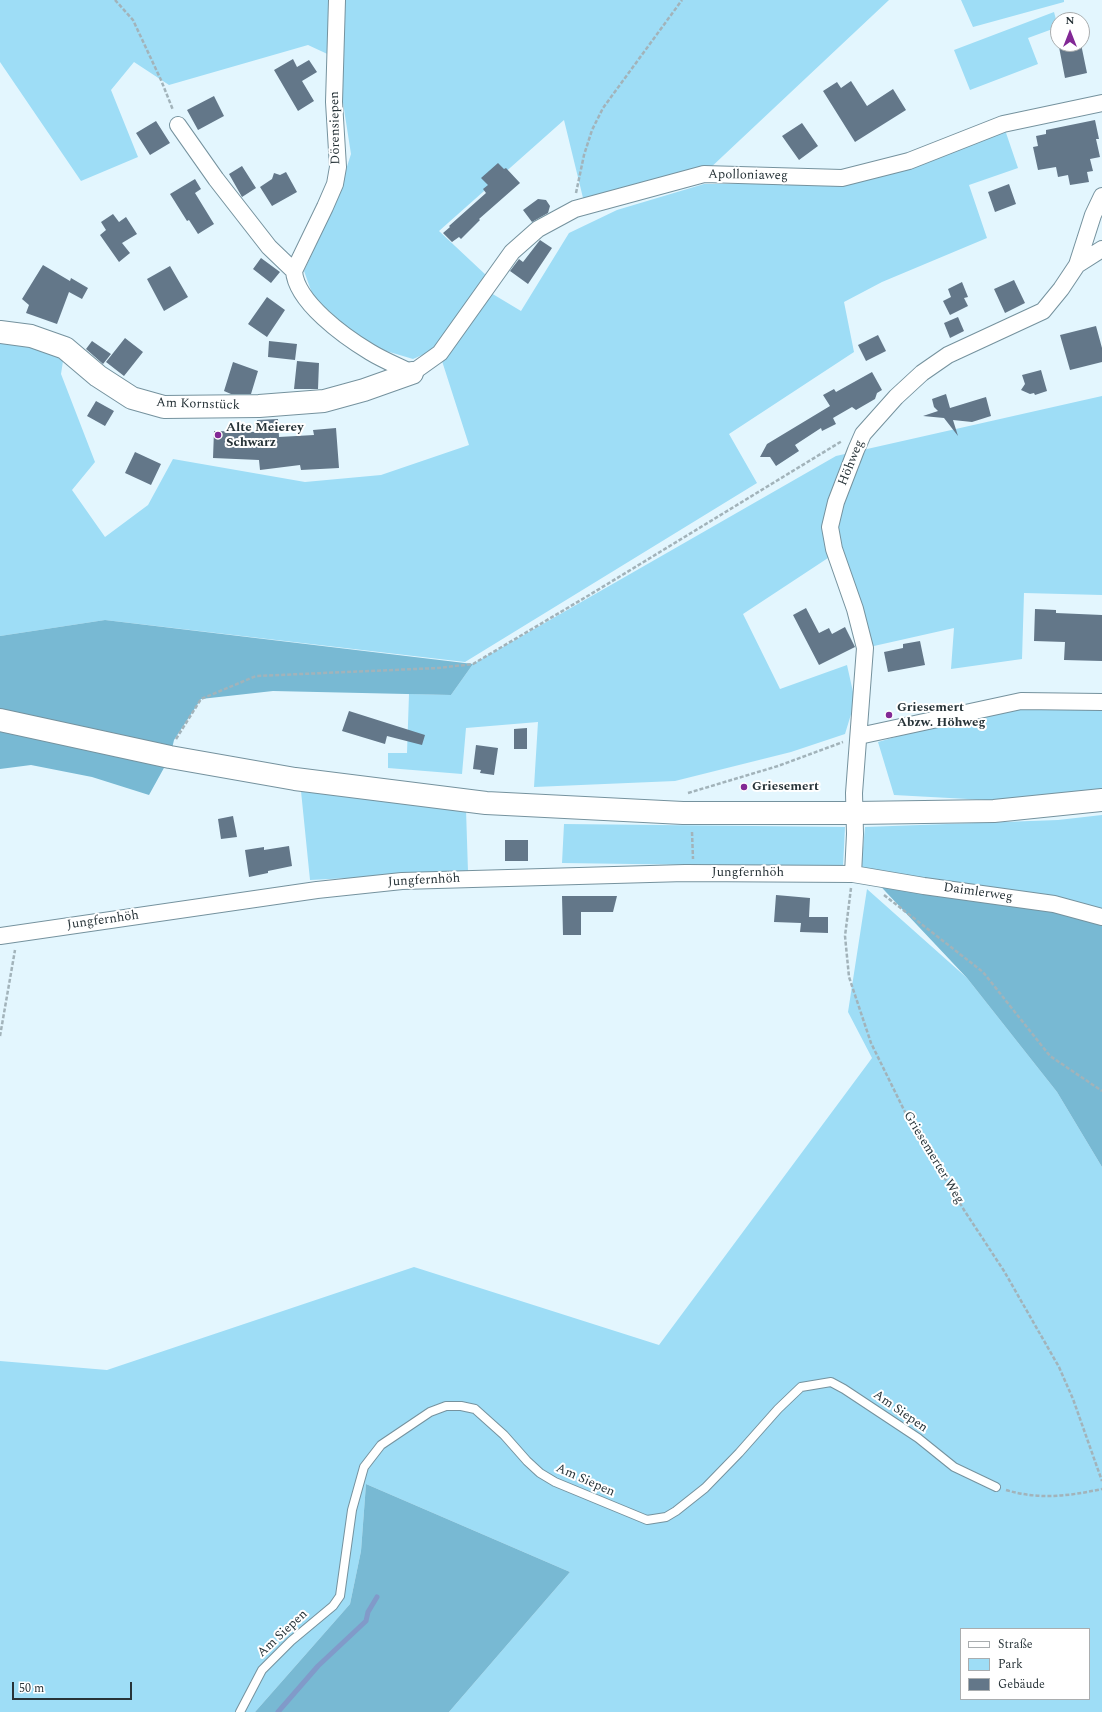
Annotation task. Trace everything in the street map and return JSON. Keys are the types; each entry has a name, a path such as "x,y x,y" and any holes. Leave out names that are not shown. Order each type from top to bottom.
{"main road":[{"name":"Am Kornstück","path":"0,332 31,336 65,348 98,376 132,398 164,407 259,406 324,401 364,390 412,372"},
{"path":"0,720 170,757 295,779 470,802 683,814 854,814 994,811 1102,800"}],"street":[{"name":"Dörensiepen","path":"294,271 335,184 338,167 334,102 337,0"},
{"name":"Apolloniaweg","path":"412,372 440,352 512,252 538,229 575,209 704,174 842,178 909,161 1003,124 1102,103"},
{"path":"178,125 216,179 269,247 294,271 295,279 308,301 336,329 370,352 412,372"},
{"name":"Höhweg","path":"854,814 854,793 866,648 855,609 834,549 830,527 836,502 856,450 864,434 896,397 922,373 941,360 1042,311 1077,265 1093,215 1102,196"},
{"path":"1077,265 1102,249"},
{"path":"859,736 1021,701 1102,702"},
{"path":"852,874 855,834 854,814"},
{"name":"Jungfernhöh","path":"0,936 317,890 402,882 677,874 852,874"},
{"name":"Daimlerweg","path":"852,874 924,886 1054,904 1102,917"}],"lane":[{"name":"Am Siepen","path":"240,1712 262,1670 291,1641 333,1606 340,1596 352,1510 364,1467 381,1445 430,1412 446,1406 461,1406 475,1409 504,1435 540,1473 555,1482 647,1520 666,1517 705,1488 739,1453 778,1409 801,1387 817,1383 831,1382 844,1389 918,1438 954,1467 996,1487"}],"path":[{"path":"115,0 133,20 161,80 178,125"},
{"path":"575,209 576,188 592,130 603,108 682,0"},
{"path":"182,742 174,740 201,699 256,676 438,668 473,664 591,594 839,442 864,434"},
{"path":"685,794 778,766 859,736"},
{"name":"Griesemerter Weg","path":"852,874 845,936 849,977 871,1043 912,1124 964,1210 1004,1271 1058,1367 1073,1399 1102,1481"},
{"path":"878,891 983,972 1050,1056 1102,1091"},
{"path":"0,1036 17,934"},
{"path":"996,1487 1024,1495 1052,1496 1079,1494 1102,1489"}],"green space":[{"path":"0,0 889,0 707,171 584,202 564,120 439,231 487,276 436,349 413,359 366,345 313,296 304,271 335,204 351,154 336,58 308,45 169,85 134,62 111,90 138,157 81,181 0,62"},
{"path":"961,0 1064,0 1064,2 973,27"},
{"path":"1050,14 1050,30 1028,38 1038,64 970,90 954,50"},
{"path":"1003,124 1018,168 969,185 987,238 882,282 844,302 854,352 729,434 757,483 465,662 105,620 0,636 0,332 65,348 61,374 95,462 72,490 105,537 148,505 173,459 305,482 381,475 469,445 442,361 491,293 521,311 569,233 617,210 704,184 838,184"},
{"path":"1102,396 1102,595 1024,593 1022,659 951,669 954,628 865,648 828,558 743,614 780,689 847,665 855,701 845,734 791,752 675,781 534,787 538,722 466,728 462,774 388,768 388,753 407,753 409,694 451,695 473,664 836,456"},
{"path":"1021,701 1102,702 1102,799 1060,804 894,795 878,742"},
{"path":"301,791 466,809 468,872 310,880"},
{"path":"1102,815 1102,910 1060,897 861,869 865,827 1058,820"},
{"path":"564,824 845,827 843,867 562,863"},
{"path":"867,889 967,978 1057,1092 1102,1167 1102,1712 449,1712 570,1572 366,1484 361,1551 350,1604 255,1712 0,1712 0,1361 107,1370 414,1267 659,1345 872,1058 848,1012"}],"shaded area":[{"path":"105,620 473,664 451,695 273,691 201,699 174,740 170,757 149,795 92,777 31,765 0,769 0,636"},
{"path":"869,874 1102,919 1102,1167 1057,1092 967,978"},
{"path":"366,1484 570,1572 449,1712 255,1712 350,1604 361,1551"}],"building":[{"path":"1060,52 1083,52 1087,73 1065,78"},
{"path":"293,59 297,67 309,60 317,72 302,81 314,101 298,111 274,70"},
{"path":"851,81 867,106 893,89 906,110 855,142 823,91 837,82 841,88"},
{"path":"214,96 224,116 198,130 187,110"},
{"path":"1095,120 1099,139 1096,139 1100,157 1090,159 1093,171 1087,172 1089,182 1070,185 1068,175 1058,177 1056,167 1038,170 1033,147 1038,146 1036,136 1046,134 1046,130"},
{"path":"156,121 170,143 150,155 136,133"},
{"path":"802,123 818,146 799,160 782,136"},
{"path":"498,163 504,169 506,168 520,183 479,219 480,220 461,239 459,237 452,242 443,233 486,193 483,189 488,185 481,178"},
{"path":"242,166 256,188 242,197 229,174"},
{"path":"286,172 297,192 272,206 260,187 272,179 274,173 280,175"},
{"path":"195,179 201,189 195,193 214,224 198,234 189,220 187,221 170,194"},
{"path":"1009,184 1016,204 995,212 988,192"},
{"path":"538,199 546,200 550,206 548,213 532,222 523,210"},
{"path":"113,214 119,222 126,217 137,234 122,243 130,253 119,262 100,235 106,230 101,222"},
{"path":"540,240 552,248 528,284 510,271 519,259 523,262"},
{"path":"261,258 280,272 271,283 253,269"},
{"path":"43,265 70,281 71,278 88,288 82,299 69,292 57,324 26,313 29,305 22,299"},
{"path":"170,266 188,297 164,311 147,279"},
{"path":"1014,280 1025,303 1005,313 994,289"},
{"path":"962,282 968,297 964,298 968,306 950,315 943,301 951,297 948,289"},
{"path":"267,297 285,310 267,337 248,324"},
{"path":"958,317 964,331 950,338 944,323"},
{"path":"1096,326 1102,348 1102,362 1070,370 1060,335"},
{"path":"878,335 886,351 866,361 858,345"},
{"path":"125,338 143,352 124,376 106,362"},
{"path":"92,341 111,354 103,364 86,349"},
{"path":"269,341 297,344 295,360 268,357"},
{"path":"297,361 319,363 318,389 294,389"},
{"path":"233,362 258,371 251,394 231,394 224,391"},
{"path":"1041,370 1047,391 1035,395 1034,393 1030,394 1021,390 1025,384 1022,375"},
{"path":"872,372 882,390 877,393 875,399 856,410 852,407 833,418 836,424 822,431 821,428 795,445 799,451 776,466 770,457 760,457 767,444 830,406 823,395 834,389 836,392"},
{"path":"946,394 950,408 986,397 991,416 972,422 953,420 958,436 944,418 923,416 938,411 934,407 932,399"},
{"path":"96,401 114,411 105,426 87,416"},
{"path":"278,419 279,437 314,435 313,430 336,428 339,468 301,470 300,465 260,470 259,460 213,458 214,431 257,432 257,420"},
{"path":"135,452 161,464 151,485 125,473"},
{"path":"806,608 819,633 829,628 832,634 845,627 855,647 819,665 793,615"},
{"path":"1035,609 1056,610 1056,613 1102,615 1102,661 1064,660 1065,642 1034,641"},
{"path":"920,641 925,665 888,672 884,652 903,648 903,644"},
{"path":"349,711 425,735 422,745 387,736 385,744 342,731"},
{"path":"527,728 527,749 514,749 514,729"},
{"path":"476,745 498,748 494,775 480,773 481,770 473,769"},
{"path":"233,816 237,837 221,839 218,819"},
{"path":"505,840 528,840 528,861 505,861"},
{"path":"289,846 292,866 249,877 245,850 264,847 264,850"},
{"path":"776,895 810,898 809,917 828,917 828,933 800,932 801,923 774,922"},
{"path":"562,896 617,896 613,912 581,912 581,935 563,935"}],"waterway":[{"path":"278,1712 318,1666 366,1621 368,1612 377,1597"}],"place":[{"name":"Alte Meierey Schwarz","path":"218,435"},
{"name":"Griesemert Abzw. Höhweg","path":"889,715"},
{"name":"Griesemert","path":"744,787"}]}
